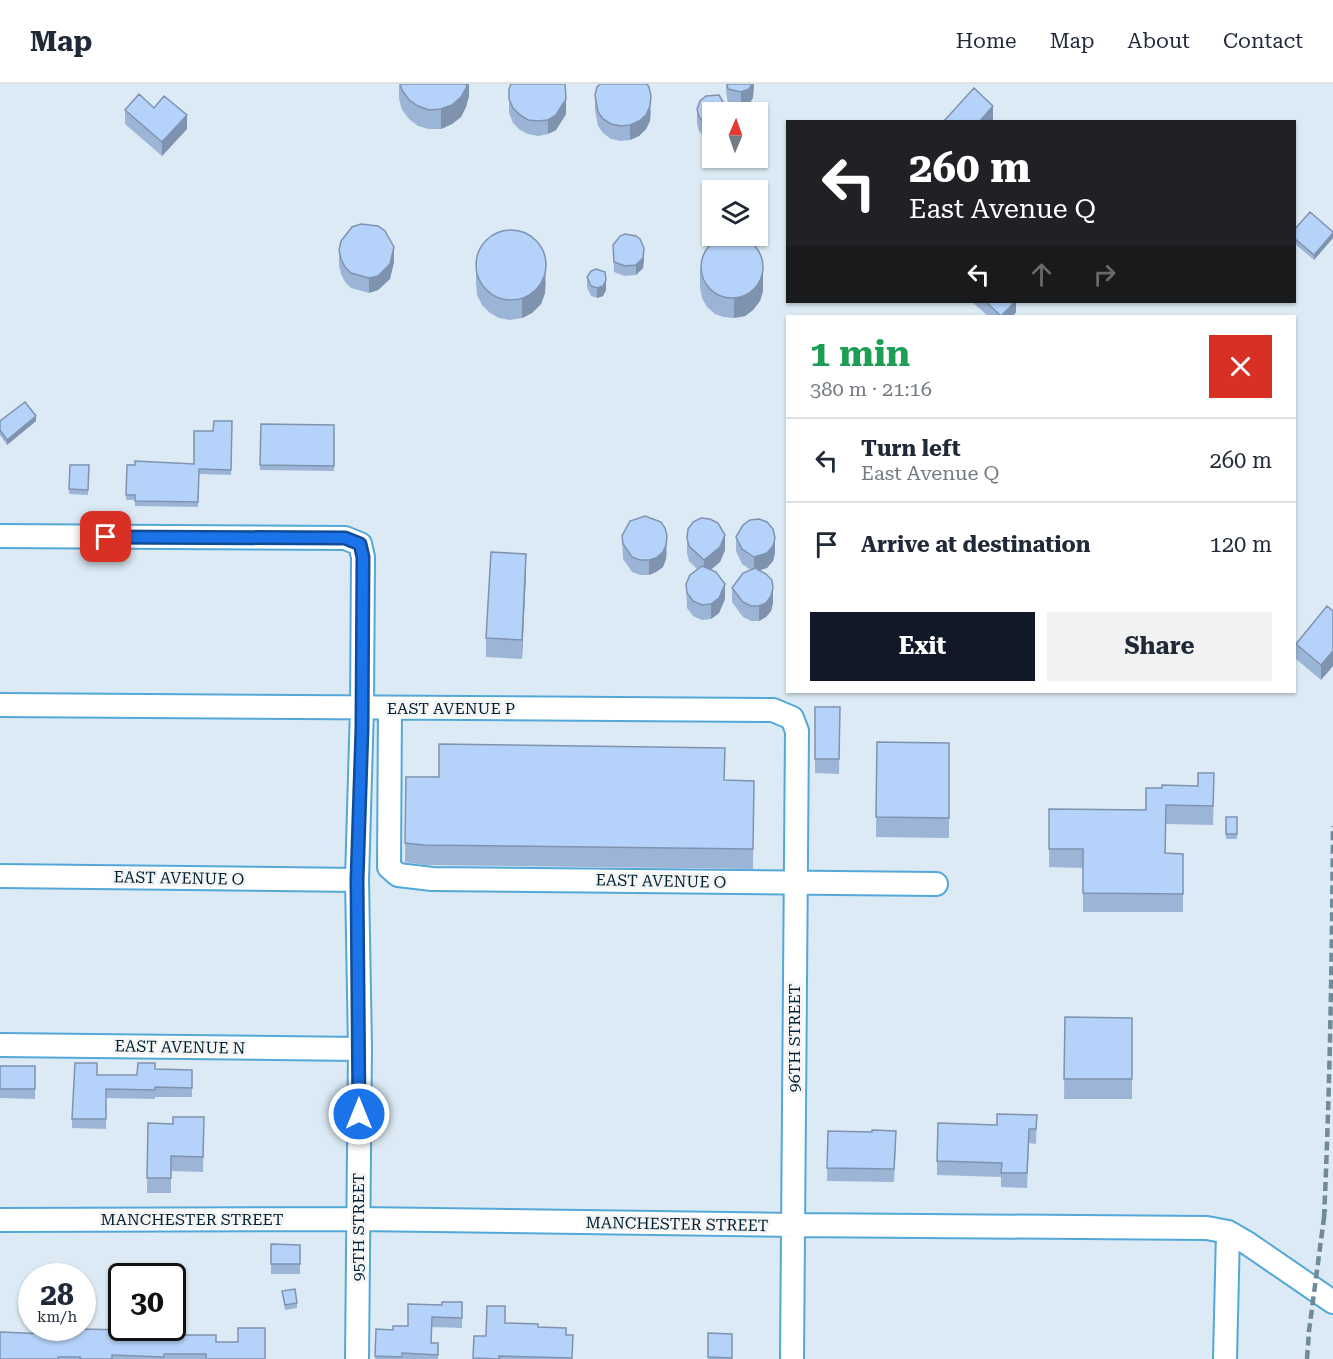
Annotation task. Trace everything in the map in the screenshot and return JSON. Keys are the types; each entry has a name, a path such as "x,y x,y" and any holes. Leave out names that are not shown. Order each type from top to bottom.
{"street":[{"name":"95TH STREET","path":"0,536 345,538 360,544 362,555 362,707 357,880 360,1049 357,1359"},
{"name":"EAST AVENUE P","path":"0,705 773,710 792,718"},
{"path":"360,833 389,834 390,708"},
{"name":"96TH STREET","path":"792,718 797,731 792,1359"},
{"name":"EAST AVENUE O","path":"389,834 389,867 398,875 432,879 936,884"},
{"name":"EAST AVENUE O","path":"0,876 357,880"},
{"name":"EAST AVENUE N","path":"0,1046 360,1049"},
{"name":"MANCHESTER STREET","path":"0,1220 358,1219 1207,1228 1228,1232 1247,1243 1333,1302"},
{"path":"1225,1359 1228,1232"}],"building":[{"path":"400,84 467,84 461,97 452,105 429,110 409,100"},
{"path":"511,84 565,84 566,99 556,115 548,120 528,120 513,108 509,99"},
{"path":"600,84 647,84 651,96 646,115 630,125 621,126 603,119 598,112 595,95"},
{"path":"727,84 752,84 749,89 741,92 728,89"},
{"path":"974,88 993,106 981,120 945,120"},
{"path":"139,94 154,108 164,96 187,115 162,142 125,110"},
{"path":"719,95 723,102 702,102 702,120 697,109 700,101 706,96"},
{"path":"1310,212 1333,233 1314,255 1296,240 1296,228"},
{"path":"361,224 378,226 385,231 394,247 390,264 378,276 369,278 351,273 341,259 339,250 341,241 352,227"},
{"path":"511,230 524,233 536,240 543,252 546,265 543,278 536,290 524,297 511,300 498,297 486,290 479,278 476,265 479,252 486,240 498,233"},
{"path":"625,234 636,236 644,248 643,258 636,265 625,266 614,262 613,245 620,236"},
{"path":"709,246 755,246 763,261 763,273 758,284 749,293 738,298 726,298 715,293 706,284 701,273 701,261"},
{"path":"596,269 605,272 606,280 603,286 597,288 591,286 587,277 591,271"},
{"path":"987,303 1014,303 1002,315"},
{"path":"25,402 36,416 7,440 0,430 0,421"},
{"path":"214,421 232,421 231,470 199,469 198,502 135,501 135,495 126,495 127,465 135,465 135,461 194,464 194,431 213,431"},
{"path":"261,424 334,425 334,466 260,465"},
{"path":"70,465 89,465 88,490 69,489"},
{"path":"645,516 661,522 667,536 666,545 663,552 656,558 640,560 632,557 623,544 622,536 630,521"},
{"path":"701,518 718,523 725,535 720,547 704,560 689,546 687,538 688,529 693,522"},
{"path":"759,519 767,522 773,529 775,538 773,546 767,553 754,557 742,549 736,537 743,525 750,520"},
{"path":"491,552 526,554 522,640 486,638"},
{"path":"702,566 716,572 725,584 719,598 711,604 702,605 693,601 687,593 686,584 690,575"},
{"path":"755,568 772,580 773,588 766,603 751,606 743,602 732,588 743,573"},
{"path":"1327,606 1333,611 1333,651 1321,665 1296,644"},
{"path":"815,707 840,707 839,759 815,759"},
{"path":"877,742 949,743 949,818 876,817"},
{"path":"439,744 725,748 724,780 754,781 753,849 405,843 406,777 439,777"},
{"path":"1198,773 1214,773 1213,806 1166,805 1165,853 1183,854 1183,894 1083,893 1083,849 1049,849 1049,809 1146,810 1146,788 1162,788 1162,785 1198,786"},
{"path":"1226,817 1237,817 1237,834 1226,834"},
{"path":"1065,1017 1132,1018 1132,1079 1064,1079"},
{"path":"75,1063 97,1063 97,1075 137,1075 138,1063 155,1063 155,1069 192,1070 192,1088 106,1089 106,1119 72,1119"},
{"path":"0,1066 35,1066 35,1089 0,1089"},
{"path":"997,1114 1037,1115 1036,1129 1029,1129 1027,1173 1001,1173 1002,1163 937,1161 938,1123 997,1125"},
{"path":"173,1117 204,1117 203,1157 171,1156 171,1178 147,1178 148,1123 173,1124"},
{"path":"872,1130 896,1131 894,1169 827,1168 828,1131 872,1132"},
{"path":"271,1244 300,1245 300,1264 271,1264"},
{"path":"295,1289 297,1303 285,1305 282,1291"},
{"path":"442,1302 462,1302 462,1318 432,1317 431,1343 438,1343 438,1355 402,1353 402,1357 375,1356 376,1329 393,1330 393,1326 408,1326 408,1304 442,1305"},
{"path":"487,1306 505,1306 505,1323 566,1328 566,1335 573,1335 572,1358 499,1356 499,1359 473,1358 474,1336 486,1336"},
{"path":"238,1328 265,1328 265,1359 206,1359 206,1354 164,1354 164,1357 112,1355 112,1359 58,1357 58,1359 0,1359 0,1332 18,1333 18,1341 96,1341 96,1329 108,1330 108,1341 186,1341 186,1335 216,1335 216,1342 238,1342"},
{"path":"708,1333 732,1334 732,1358 708,1357"}],"railway":[{"path":"1324,1218 1333,826"},
{"path":"1307,1359 1325,1210"}],"route":[{"path":"106,537 345,538 360,544 363,557 362,728 357,880 359,1114"}]}
